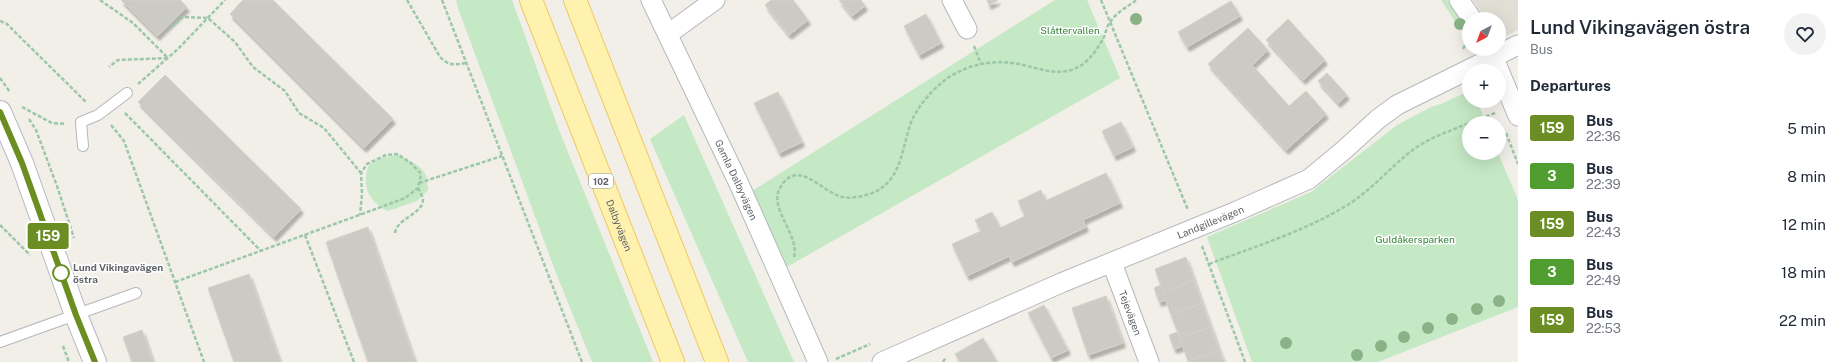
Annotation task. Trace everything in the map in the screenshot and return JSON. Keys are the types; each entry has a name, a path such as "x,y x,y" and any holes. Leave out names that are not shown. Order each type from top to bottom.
{"main road":[{"name":"Dalbyvägen","path":"531,0 673,362"},
{"path":"575,0 717,362"}],"street":[{"name":"Gamla Dalbyvägen","path":"652,0 818,362"},
{"path":"668,34 715,0"},
{"path":"952,0 967,29"},
{"path":"1459,0 1467,12"},
{"name":"Landgillevägen","path":"1506,49 1518,45"},
{"name":"Landgillevägen","path":"882,362 1061,283 1112,263 1309,179 1378,119 1397,105 1487,56"},
{"path":"1493,56 1518,116"},
{"path":"10,109 22,163 76,315 95,362"},
{"name":"Tejevägen","path":"1112,263 1149,362"}],"lane":[{"path":"83,146 81,122 98,114 127,93"},
{"path":"0,342 136,293"}],"path":[{"path":"100,0 134,23 168,58"},
{"path":"127,93 168,58 226,0"},
{"path":"406,0 440,56 447,64 452,66 466,63"},
{"path":"442,0 582,362"},
{"path":"1101,0 1195,228 1245,362"},
{"path":"778,272 791,265 794,255 792,239 777,200 780,187 786,180 792,176 800,174 810,178 840,196 860,196 876,191 891,179 897,169 913,119 920,107 934,89 945,80 969,68 991,63 1008,62 1058,73 1079,67 1089,59 1097,49 1104,37 1110,21 1119,12 1136,0"},
{"path":"171,23 174,24 182,17 208,18 235,42 253,67 285,91 299,113 324,128 361,173"},
{"path":"0,21 7,24 98,114 114,127 124,141 204,362"},
{"path":"109,67 118,60 168,58"},
{"path":"114,103 261,251"},
{"path":"10,109 60,125 81,122"},
{"path":"1486,116 1498,111"},
{"path":"1209,264 1288,234 1336,212 1364,193 1414,150 1432,138 1462,126"},
{"path":"1506,131 1518,164"},
{"path":"360,215 362,194 361,173 367,164 386,155 397,154 412,163 421,174 418,188 423,200 421,207 397,227 395,233"},
{"path":"419,183 502,156"},
{"path":"175,282 405,198 418,188"},
{"path":"1180,211 1194,205"},
{"path":"0,225 30,255"},
{"path":"305,235 354,362"},
{"path":"829,362 872,343"}],"shaded area":[{"path":"1473,0 1518,0 1518,30 1506,36 1506,12 1481,12"}],"green space":[{"path":"456,0 512,0 559,130 653,362 592,362 556,273"},
{"name":"Slåttervallen","path":"1055,0 1087,0 1120,78 778,272 744,196"},
{"path":"1441,0 1447,0 1462,22 1462,28 1458,26"},
{"name":"Guldåkersparken","path":"1462,94 1462,108 1480,108 1483,116 1462,116 1462,160 1501,160 1518,200 1518,307 1378,362 1252,362 1207,237 1311,192 1397,125 1431,107"},
{"path":"684,115 794,362 748,362 650,139"},
{"path":"397,154 423,170 426,175 428,190 417,201 388,211 375,203 371,198 366,186 367,172 369,165 377,160"}],"building":[{"path":"121,0 180,0 187,7 157,36"},
{"path":"243,0 273,0 393,119 364,148 230,14"},
{"path":"771,0 793,0 808,20 789,35 765,5"},
{"path":"839,0 861,0 865,6 852,16"},
{"path":"987,0 998,0 989,5"},
{"path":"1231,1 1240,16 1187,47 1178,32"},
{"path":"926,14 941,43 919,55 904,26"},
{"path":"1288,19 1325,60 1303,80 1266,40"},
{"path":"1248,28 1268,50 1252,65 1289,106 1306,91 1326,114 1286,150 1208,64"},
{"path":"1327,73 1347,95 1338,103 1318,81"},
{"path":"165,75 301,209 274,237 138,102"},
{"path":"778,92 802,142 779,153 754,103"},
{"path":"1121,122 1133,147 1114,156 1102,131"},
{"path":"1106,173 1120,203 1083,220 1086,227 1012,262 1009,256 967,276 952,244 981,231 975,220 992,212 1000,228 1025,216 1018,201 1041,190 1045,201"},
{"path":"368,227 415,362 368,362 336,271 326,242"},
{"path":"1186,257 1194,280 1163,292 1155,269"},
{"path":"249,274 280,362 234,362 208,288"},
{"path":"1194,280 1202,303 1171,315 1163,292"},
{"path":"1161,285 1166,300 1159,302 1154,288"},
{"path":"1106,296 1123,343 1088,355 1072,308"},
{"path":"1202,303 1211,327 1180,338 1171,315"},
{"path":"1044,305 1068,350 1051,358 1028,313"},
{"path":"1211,327 1219,350 1188,361 1180,338"},
{"path":"142,330 153,362 132,362 123,337"},
{"path":"1178,332 1183,346 1174,349 1169,335"},
{"path":"983,338 997,362 960,362 955,354"},
{"path":"1219,350 1224,362 1188,361"}],"bus line":[{"name":"159","path":"0,112 22,163 76,315 95,362"}],"place":[{"name":"Lund Vikingavägen östra","path":"61,273"}]}
